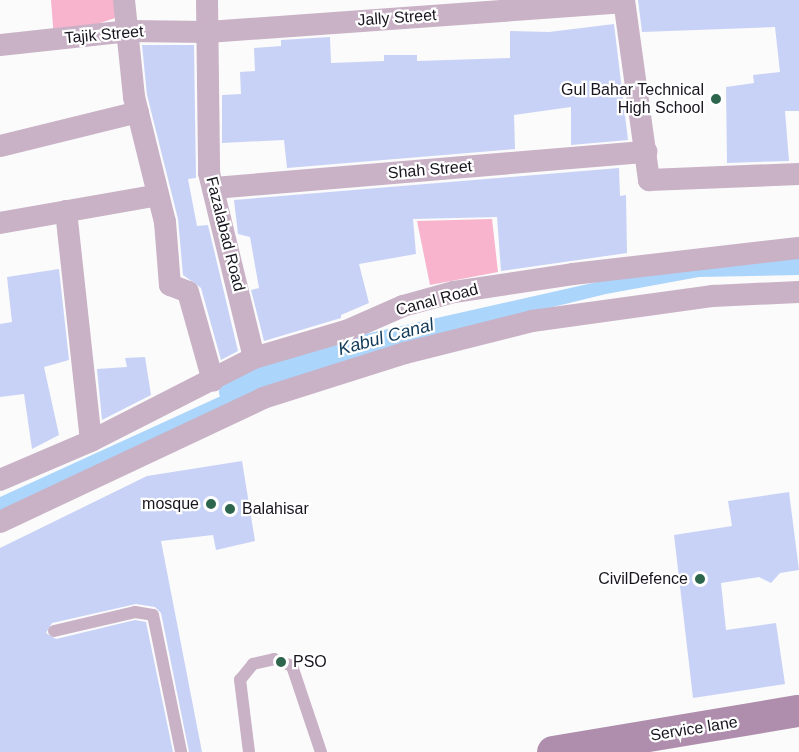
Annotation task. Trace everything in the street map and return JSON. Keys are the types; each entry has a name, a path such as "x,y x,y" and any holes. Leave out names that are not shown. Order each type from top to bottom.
{"street":[{"path":"123,0 129,31 138,112 165,222 170,285 188,292 213,381"},
{"name":"Fazalabad Road","path":"207,0 209,172 254,358"},
{"path":"623,1 650,180 799,174"},
{"name":"Jally Street","path":"208,32 623,1"},
{"name":"Tajik Street","path":"0,45 129,31 208,32"},
{"path":"0,146 138,112"},
{"name":"Shah Street","path":"214,188 647,152"},
{"path":"0,223 158,195"},
{"path":"66,211 91,441"},
{"name":"Canal Road","path":"0,480 91,441 213,381 254,358 454,292 573,274 799,248"},
{"path":"0,522 263,398 405,353 532,321 713,296 799,292"},
{"name":"Service lane","path":"553,752 799,711"}],"lane":[{"path":"54,631 135,612 153,615 181,752"},
{"path":"249,752 240,680 253,664 274,659 292,666 321,752"}],"shaded area":[{"path":"51,0 117,0 115,18 54,39"},
{"path":"492,219 498,272 430,285 417,221"}],"water":[{"path":"799,254 799,275 699,277 606,294 492,322 283,387 277,381 276,364 290,351 650,270"},
{"path":"258,379 258,395 0,517 0,497"}],"building":[{"path":"638,0 799,0 799,111 785,111 789,161 727,163 726,87 754,83 753,75 780,72 775,27 642,32"},
{"path":"614,24 628,140 571,145 571,107 514,115 515,149 287,168 284,140 222,143 222,95 241,94 240,72 255,71 254,48 281,46 281,40 330,37 331,63 384,61 384,55 417,55 417,61 510,58 510,31 549,32"},
{"path":"142,45 194,45 196,178 188,179 197,226 208,225 238,351 221,360 201,288 183,275 178,219 147,95"},
{"path":"619,168 620,196 626,195 627,253 501,271 497,217 413,219 416,254 359,264 369,303 341,315 341,318 264,341 251,290 259,288 250,237 238,234 234,200"},
{"path":"59,269 69,360 44,367 59,435 32,449 24,394 0,397 0,324 12,322 7,277"},
{"path":"145,357 151,395 102,420 97,369 127,367 125,358"},
{"path":"242,461 255,541 216,550 213,535 161,541 202,752 189,752 161,613 155,607 136,604 52,623 46,633 56,639 135,620 146,622 173,752 0,752 0,548 147,476"},
{"name":"CivilDefence","path":"789,492 799,570 780,573 771,583 759,577 721,583 726,630 776,623 785,684 693,698 674,535 732,526 728,501"}],"waterway":[{"name":"Kabul Canal","path":"230,392 304,359"}],"place":[{"name":"Gul Bahar Technical High School","path":"716,99"},
{"name":"mosque","path":"211,504"},
{"name":"Balahisar","path":"230,509"},
{"name":"CivilDefence","path":"700,579"},
{"name":"PSO","path":"281,662"}]}
